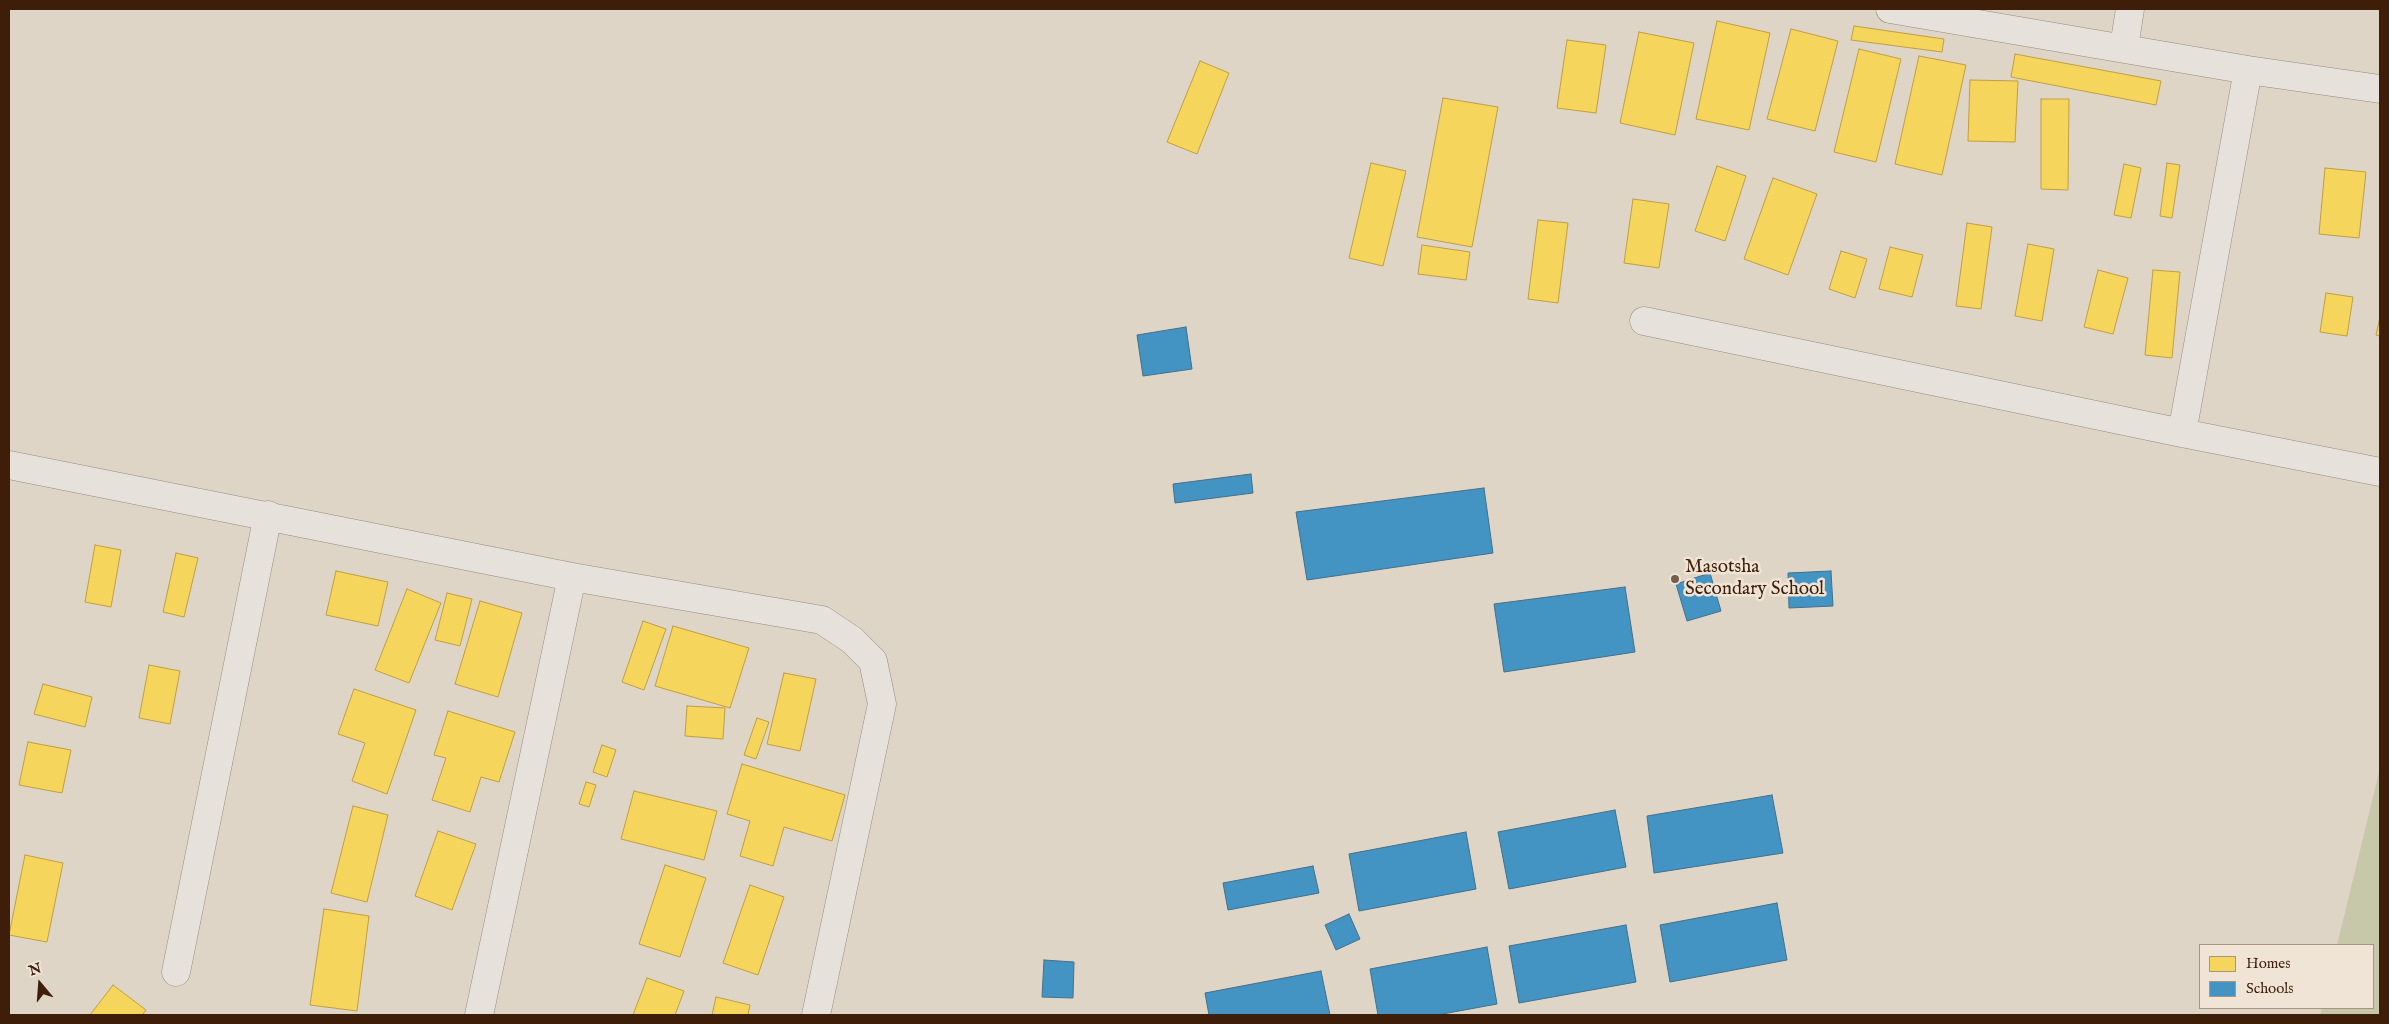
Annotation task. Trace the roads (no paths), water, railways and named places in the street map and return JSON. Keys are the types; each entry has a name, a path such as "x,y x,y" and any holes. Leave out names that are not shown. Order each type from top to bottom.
{"street":[{"path":"1890,9 2248,70 2380,89"},
{"path":"2124,48 2130,9"},
{"path":"2182,433 2248,70"},
{"path":"1644,320 2182,433 2380,472"},
{"path":"9,465 572,577 822,620 852,640 873,661 882,704 816,1015"},
{"path":"176,972 268,516"},
{"path":"479,1015 572,577"}],"place":[{"name":"Masotsha Secondary School","path":"1675,579"}]}
